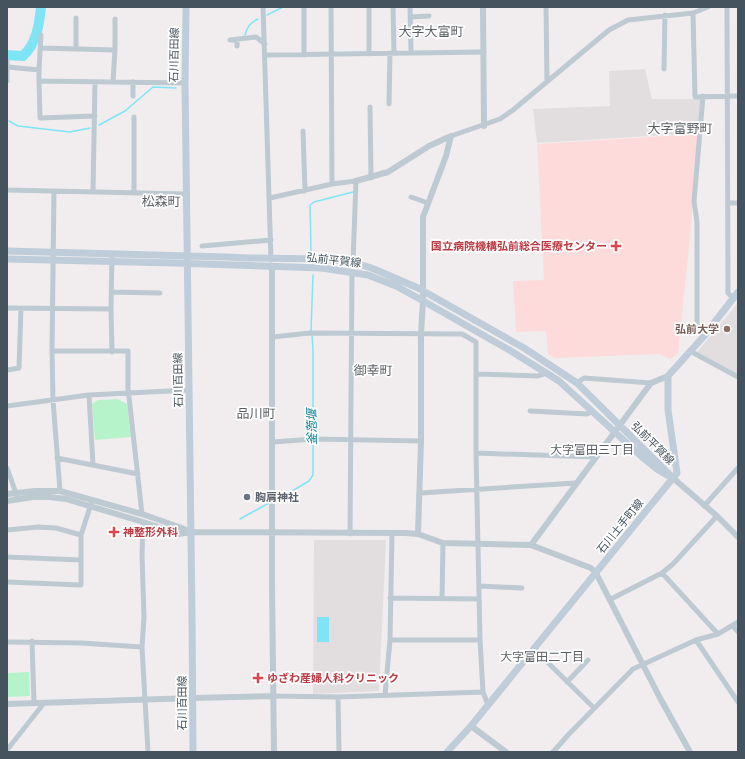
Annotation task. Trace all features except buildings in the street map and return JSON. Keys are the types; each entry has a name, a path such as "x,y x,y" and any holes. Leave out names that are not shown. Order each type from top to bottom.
{"main road":[{"name":"石川百田線","path":"186,7 186,194 193,752"},
{"name":"弘前平賀線","path":"7,251 53,251 112,254 272,267 322,268 368,275 396,286 547,373 568,388 657,469 673,478"},
{"name":"弘前平賀線","path":"7,260 111,262 271,258 320,259 353,262 374,269 423,291 524,348 577,383 673,478"},
{"path":"673,478 677,473 668,410 668,376 704,336 738,292"},
{"name":"石川土手町線","path":"447,752 471,726 673,478"}],"street":[{"path":"263,7 266,55 272,267 274,752"},
{"path":"304,7 304,55"},
{"path":"331,7 332,184"},
{"path":"369,7 369,54"},
{"path":"390,104 393,7"},
{"path":"410,7 411,52"},
{"path":"482,7 484,52 484,126"},
{"path":"546,7 547,82"},
{"path":"681,14 683,7"},
{"path":"270,198 332,184 370,178 388,172 429,146 451,136 484,126 500,119 618,24 628,20 693,13 708,7"},
{"path":"727,7 728,293 734,299"},
{"path":"693,13 695,97 727,95 738,96"},
{"path":"664,69 665,15"},
{"path":"410,17 429,16"},
{"path":"76,18 76,49"},
{"path":"113,82 115,19"},
{"path":"40,35 40,118 95,116"},
{"path":"230,40 256,37 265,44"},
{"path":"237,39 238,46"},
{"path":"40,48 115,50"},
{"path":"266,55 484,52"},
{"path":"7,61 7,81"},
{"path":"8,67 39,70"},
{"path":"39,81 185,83"},
{"path":"93,191 95,82"},
{"path":"133,82 133,96"},
{"path":"703,96 694,201 697,222 697,331 704,336"},
{"path":"370,107 370,178"},
{"path":"134,117 134,193"},
{"path":"303,131 305,191"},
{"path":"418,534 423,301 422,217 446,156 451,136"},
{"path":"353,262 356,181"},
{"path":"7,190 186,194"},
{"path":"54,191 52,351 53,400 60,491"},
{"path":"411,197 428,203"},
{"path":"728,203 738,203"},
{"path":"202,246 271,240"},
{"path":"112,254 112,292 110,309 112,352"},
{"path":"350,534 352,439 352,272"},
{"path":"112,292 160,293"},
{"path":"7,308 110,309"},
{"path":"7,370 19,368 21,308"},
{"path":"272,337 310,333 352,332 462,334 476,342 476,453 480,640 483,692 488,705"},
{"path":"52,351 128,351 129,394 142,514"},
{"path":"690,351 738,377"},
{"path":"477,374 538,376 547,373"},
{"path":"577,383 584,378 651,383 668,376"},
{"path":"531,545 651,383"},
{"path":"7,406 89,395 189,390"},
{"path":"89,395 93,465"},
{"path":"530,411 587,414 592,411"},
{"path":"273,442 313,439 421,440"},
{"path":"476,453 596,457"},
{"path":"57,458 138,474"},
{"path":"7,468 17,496"},
{"path":"704,506 738,468"},
{"path":"673,478 717,516 738,537"},
{"path":"420,492 477,490 576,483"},
{"path":"7,501 17,496 35,491 60,491 91,504 179,534 191,532 418,534 443,543 478,545 531,545 592,568 596,573 611,599 642,665 690,752"},
{"path":"7,494 66,499 142,514 191,532"},
{"path":"7,582 81,585 81,535 91,504"},
{"path":"611,599 662,573 673,564 717,516"},
{"path":"143,522 142,555 144,617 142,647 148,752"},
{"path":"7,530 38,527 56,528 81,535"},
{"path":"385,695 390,640 392,534"},
{"path":"442,598 443,543"},
{"path":"7,557 81,560"},
{"path":"662,573 718,634"},
{"path":"479,586 522,588"},
{"path":"390,598 479,599"},
{"path":"553,752 594,708 633,670 696,640 718,634 738,622"},
{"path":"733,626 738,632"},
{"path":"390,640 480,640"},
{"path":"696,640 738,702"},
{"path":"7,642 32,641 142,647"},
{"path":"32,641 34,703"},
{"path":"534,649 594,708"},
{"path":"567,682 588,660"},
{"path":"7,704 273,696 338,697 483,692"},
{"path":"338,697 339,752"},
{"path":"7,749 44,703"},
{"path":"471,726 506,752"}],"shaded area":[{"path":"645,69 652,99 701,99 697,133 537,143 533,109 610,106 609,71"},
{"name":"国立病院機構弘前総合医療センター","path":"698,134 691,226 678,354 670,359 659,354 555,358 548,354 546,331 516,332 513,281 544,280 537,144"},
{"name":"弘前大学","path":"738,303 738,375 697,352"},
{"path":"314,540 386,540 379,691 313,694"}],"green space":[{"path":"118,399 127,404 131,437 95,440 92,404 98,400"},
{"path":"29,672 30,696 7,697 7,673"}],"water":[{"path":"317,617 329,617 329,642 317,642"}],"waterway":[{"path":"7,55 23,56 28,51 34,40 41,7"},
{"path":"267,15 283,7"},
{"path":"245,35 249,26 258,19"},
{"path":"99,125 125,111 153,87 176,88"},
{"path":"9,121 18,126 70,132 90,128"},
{"name":"釜萢堰","path":"311,252 310,205 314,202 353,192"},
{"name":"釜萢堰","path":"311,331 313,275"},
{"name":"釜萢堰","path":"312,335 313,437"},
{"name":"釜萢堰","path":"277,500 309,481 313,475 313,441"},
{"name":"釜萢堰","path":"240,519 269,503"}],"place":[{"name":"国立病院機構弘前総合医療センター","path":"616,246"},
{"name":"弘前大学","path":"727,329"},
{"name":"胸肩神社","path":"247,497"},
{"name":"神整形外科","path":"114,532"},
{"name":"ゆざわ産婦人科クリニック","path":"258,678"}],"district":[{"name":"大字大富町","path":"431,31"},
{"name":"大字富野町","path":"680,128"},
{"name":"松森町","path":"161,201"},
{"name":"御幸町","path":"373,370"},
{"name":"品川町","path":"256,413"},
{"name":"大字富田三丁目","path":"592,450"},
{"name":"大字富田二丁目","path":"542,657"}]}
